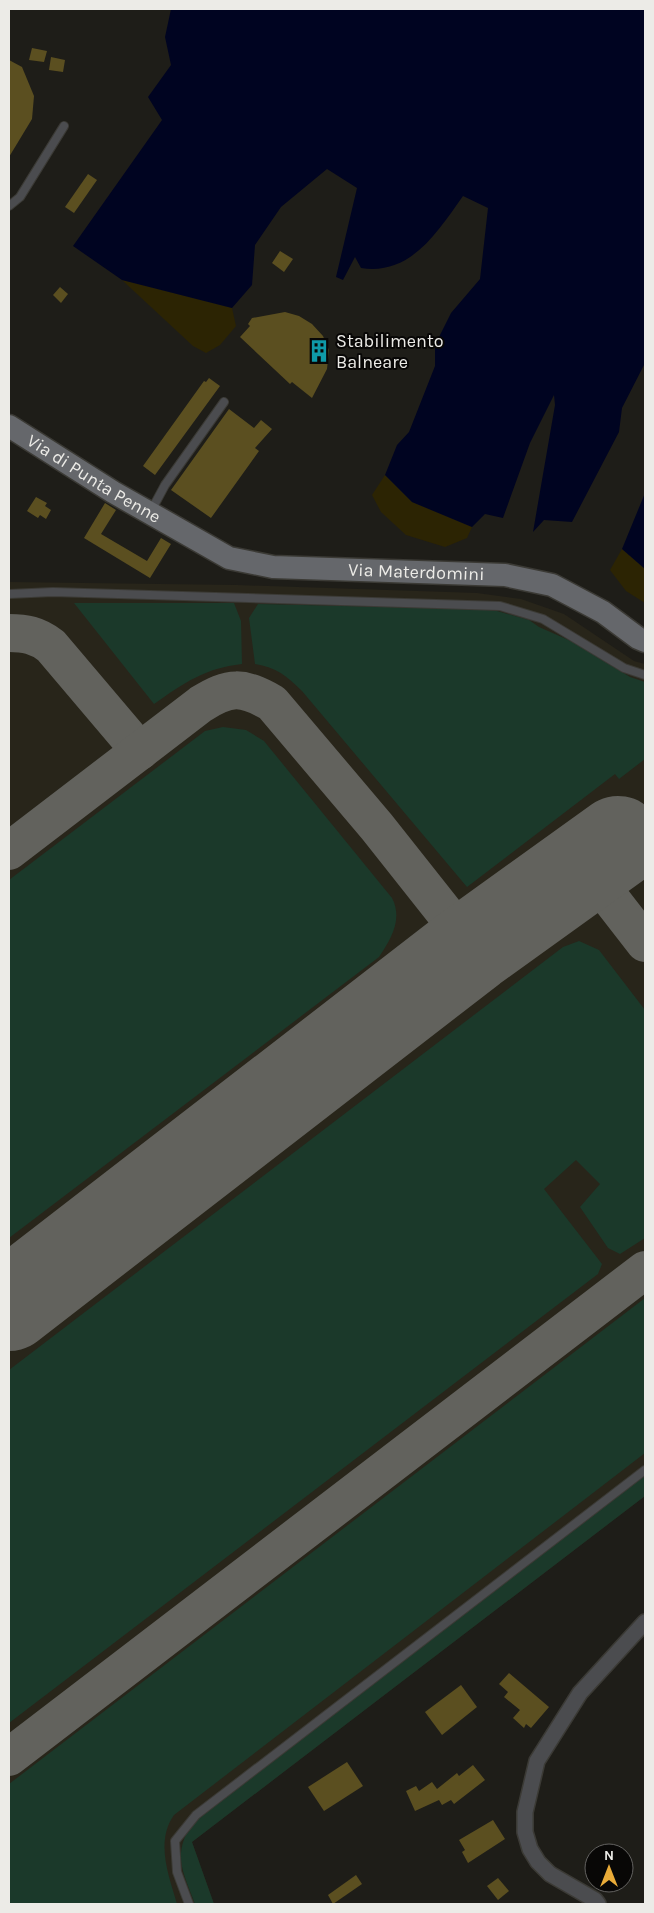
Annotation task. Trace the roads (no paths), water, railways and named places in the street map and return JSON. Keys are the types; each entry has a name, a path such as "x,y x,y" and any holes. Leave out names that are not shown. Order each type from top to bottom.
{"street":[{"name":"Via di Punta Penne","path":"9,426 179,530"},
{"name":"Via Materdomini","path":"179,530 229,558 273,567 505,575 552,585 603,612 638,638 645,641"},
{"path":"598,1904 595,1900 550,1874 538,1862 530,1849 525,1832 525,1812 537,1761 575,1700 645,1622"}],"lane":[{"path":"9,206 20,197 64,126"},
{"path":"150,512 165,485 224,402"},
{"path":"9,594 53,592 500,606 543,619 624,668 645,675"},
{"path":"189,1904 177,1872 175,1841 196,1814 645,1470"}],"water":[{"path":"171,9 645,9 645,367 644,365 622,408 619,432 572,522 544,520 533,532 555,405 554,395 530,443 503,518 485,514 472,527 412,502 385,475 397,445 409,432 435,366 435,345 451,313 480,279 488,208 463,196 433,236 409,258 395,265 379,269 361,268 355,257 343,280 336,277 357,188 327,169 281,207 255,245 252,285 232,308 122,280 73,246 162,120 148,97 171,65 165,37"},
{"path":"645,493 645,569 622,549"}],"place":[{"name":"Stabilimento Balneare","path":"319,351"}]}
